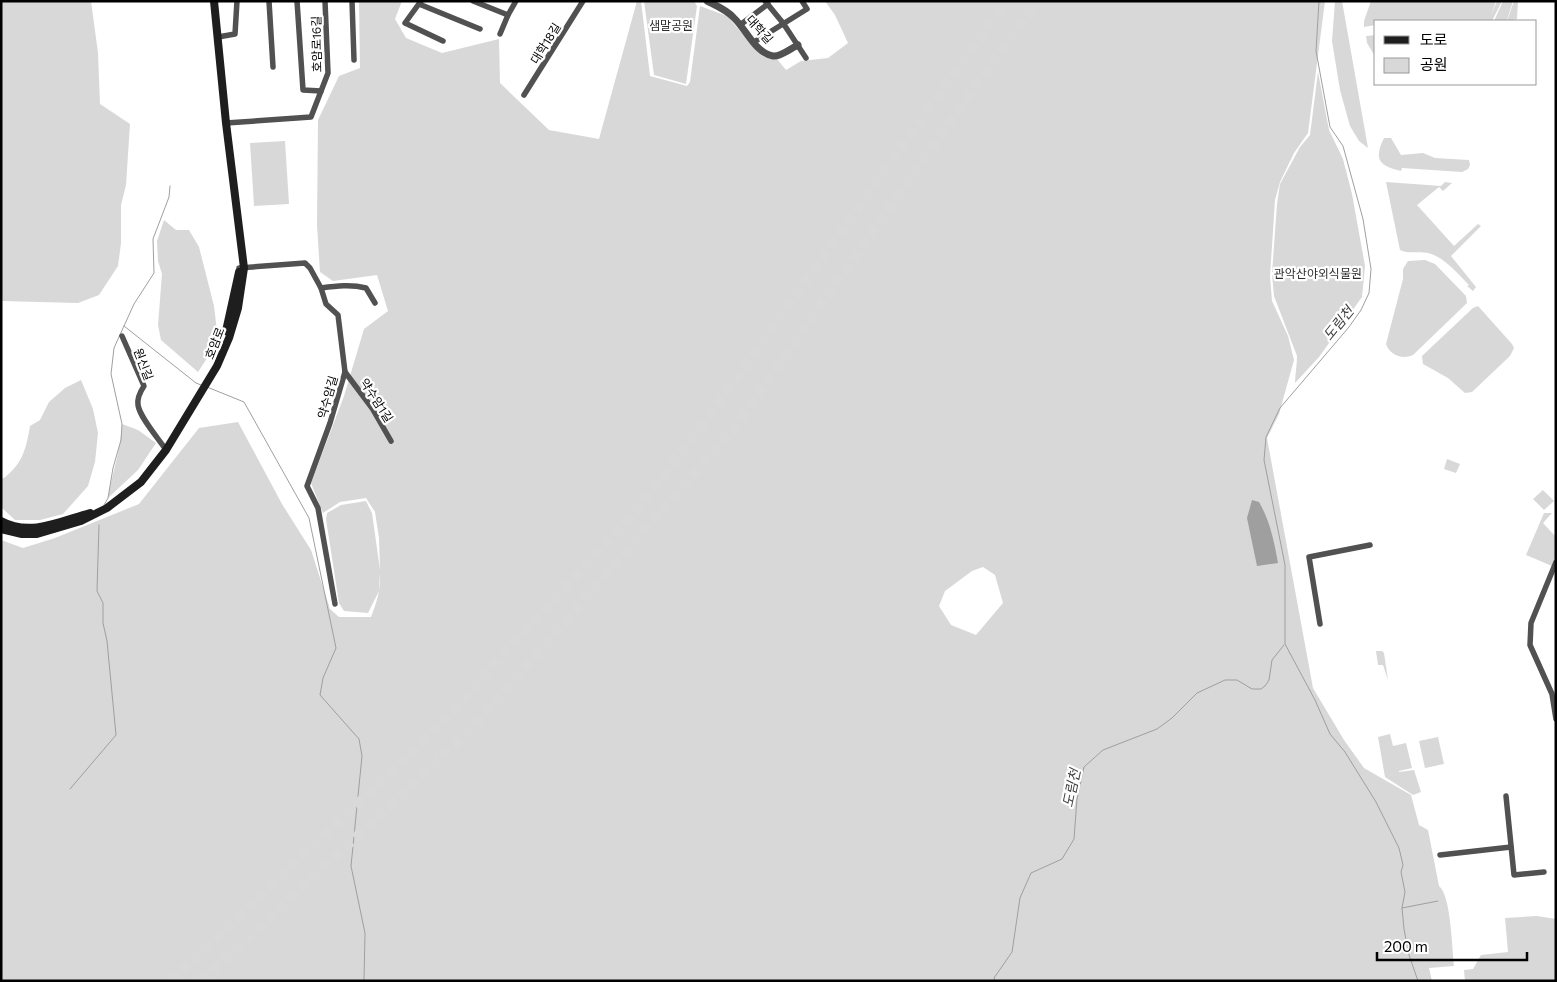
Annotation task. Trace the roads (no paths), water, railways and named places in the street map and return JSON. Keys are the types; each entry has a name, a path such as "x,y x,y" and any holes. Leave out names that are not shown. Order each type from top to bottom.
{"main road":[{"name":"호암로","path":"1,529 22,534 37,534 92,516 141,482 217,366 238,308 242,268 218,36 212,1"},
{"path":"1,521 12,526 38,528 105,506 139,479 165,448 213,364 225,333 242,268 224,138 212,1"}],"street":[{"path":"218,36 236,34 238,1"},
{"path":"269,1 273,67"},
{"path":"297,1 303,90 321,91"},
{"name":"호암로16길","path":"226,122 311,117 328,73 325,1"},
{"path":"352,1 354,60"},
{"path":"473,1 508,15"},
{"path":"500,34 516,1"},
{"name":"대학18길","path":"524,95 583,1"},
{"path":"755,41 807,9 802,1"},
{"path":"443,41 404,22 420,2 480,29"},
{"name":"대학길","path":"711,2 742,24 761,50 774,56 797,43"},
{"path":"742,24 767,2 806,58"},
{"name":"약수암길","path":"242,268 305,263 310,268 321,288 326,304 338,315 345,372 330,423 307,486 318,508 335,604"},
{"path":"321,288 359,286 366,288 375,303"},
{"name":"원신길","path":"122,336 144,386 139,393 137,403 140,411 165,448"},
{"name":"약수암1길","path":"345,372 372,408 391,441"},
{"path":"1320,624 1309,556 1370,545"},
{"path":"1556,562 1531,623 1530,645 1552,694 1556,719"},
{"path":"1506,796 1514,875 1544,872"},
{"path":"1440,855 1511,847"}],"waterway":[{"name":"도림천","path":"1319,1 1316,51 1330,127 1343,146 1363,219 1371,269 1369,293 1361,310 1349,327 1280,408 1266,437 1264,460 1285,565 1285,644 1315,700 1330,734 1345,752 1376,802 1399,848 1403,865 1401,872 1405,892 1402,908 1404,929 1409,955 1418,981"},
{"path":"104,505 108,498 113,468 121,440 122,424 111,374 114,348 134,304 154,273 153,239 169,197 170,186"},
{"path":"124,326 201,385"},
{"path":"207,387 244,402 309,518 336,648 323,678 320,695 359,739 362,756 351,866 365,933 364,981"},
{"path":"70,789 116,735 107,641 103,623 103,603 97,591 99,525"},
{"name":"도림천","path":"995,981 994,978 1012,952 1020,898 1031,873 1062,859 1074,839 1077,799 1084,767 1103,750 1157,729 1172,718 1197,693 1225,680 1237,680 1252,689 1261,689 1269,680 1272,660 1284,645"},
{"path":"1402,908 1438,901"}],"tunnel":[{"path":"170,981 423,742 630,518 713,411 1006,1"},
{"path":"201,981 468,733 734,428 1038,1"}],"park label":[{"name":"샘말공원","path":"671,25"},
{"name":"관악산야외식물원","path":"1318,273"}]}
